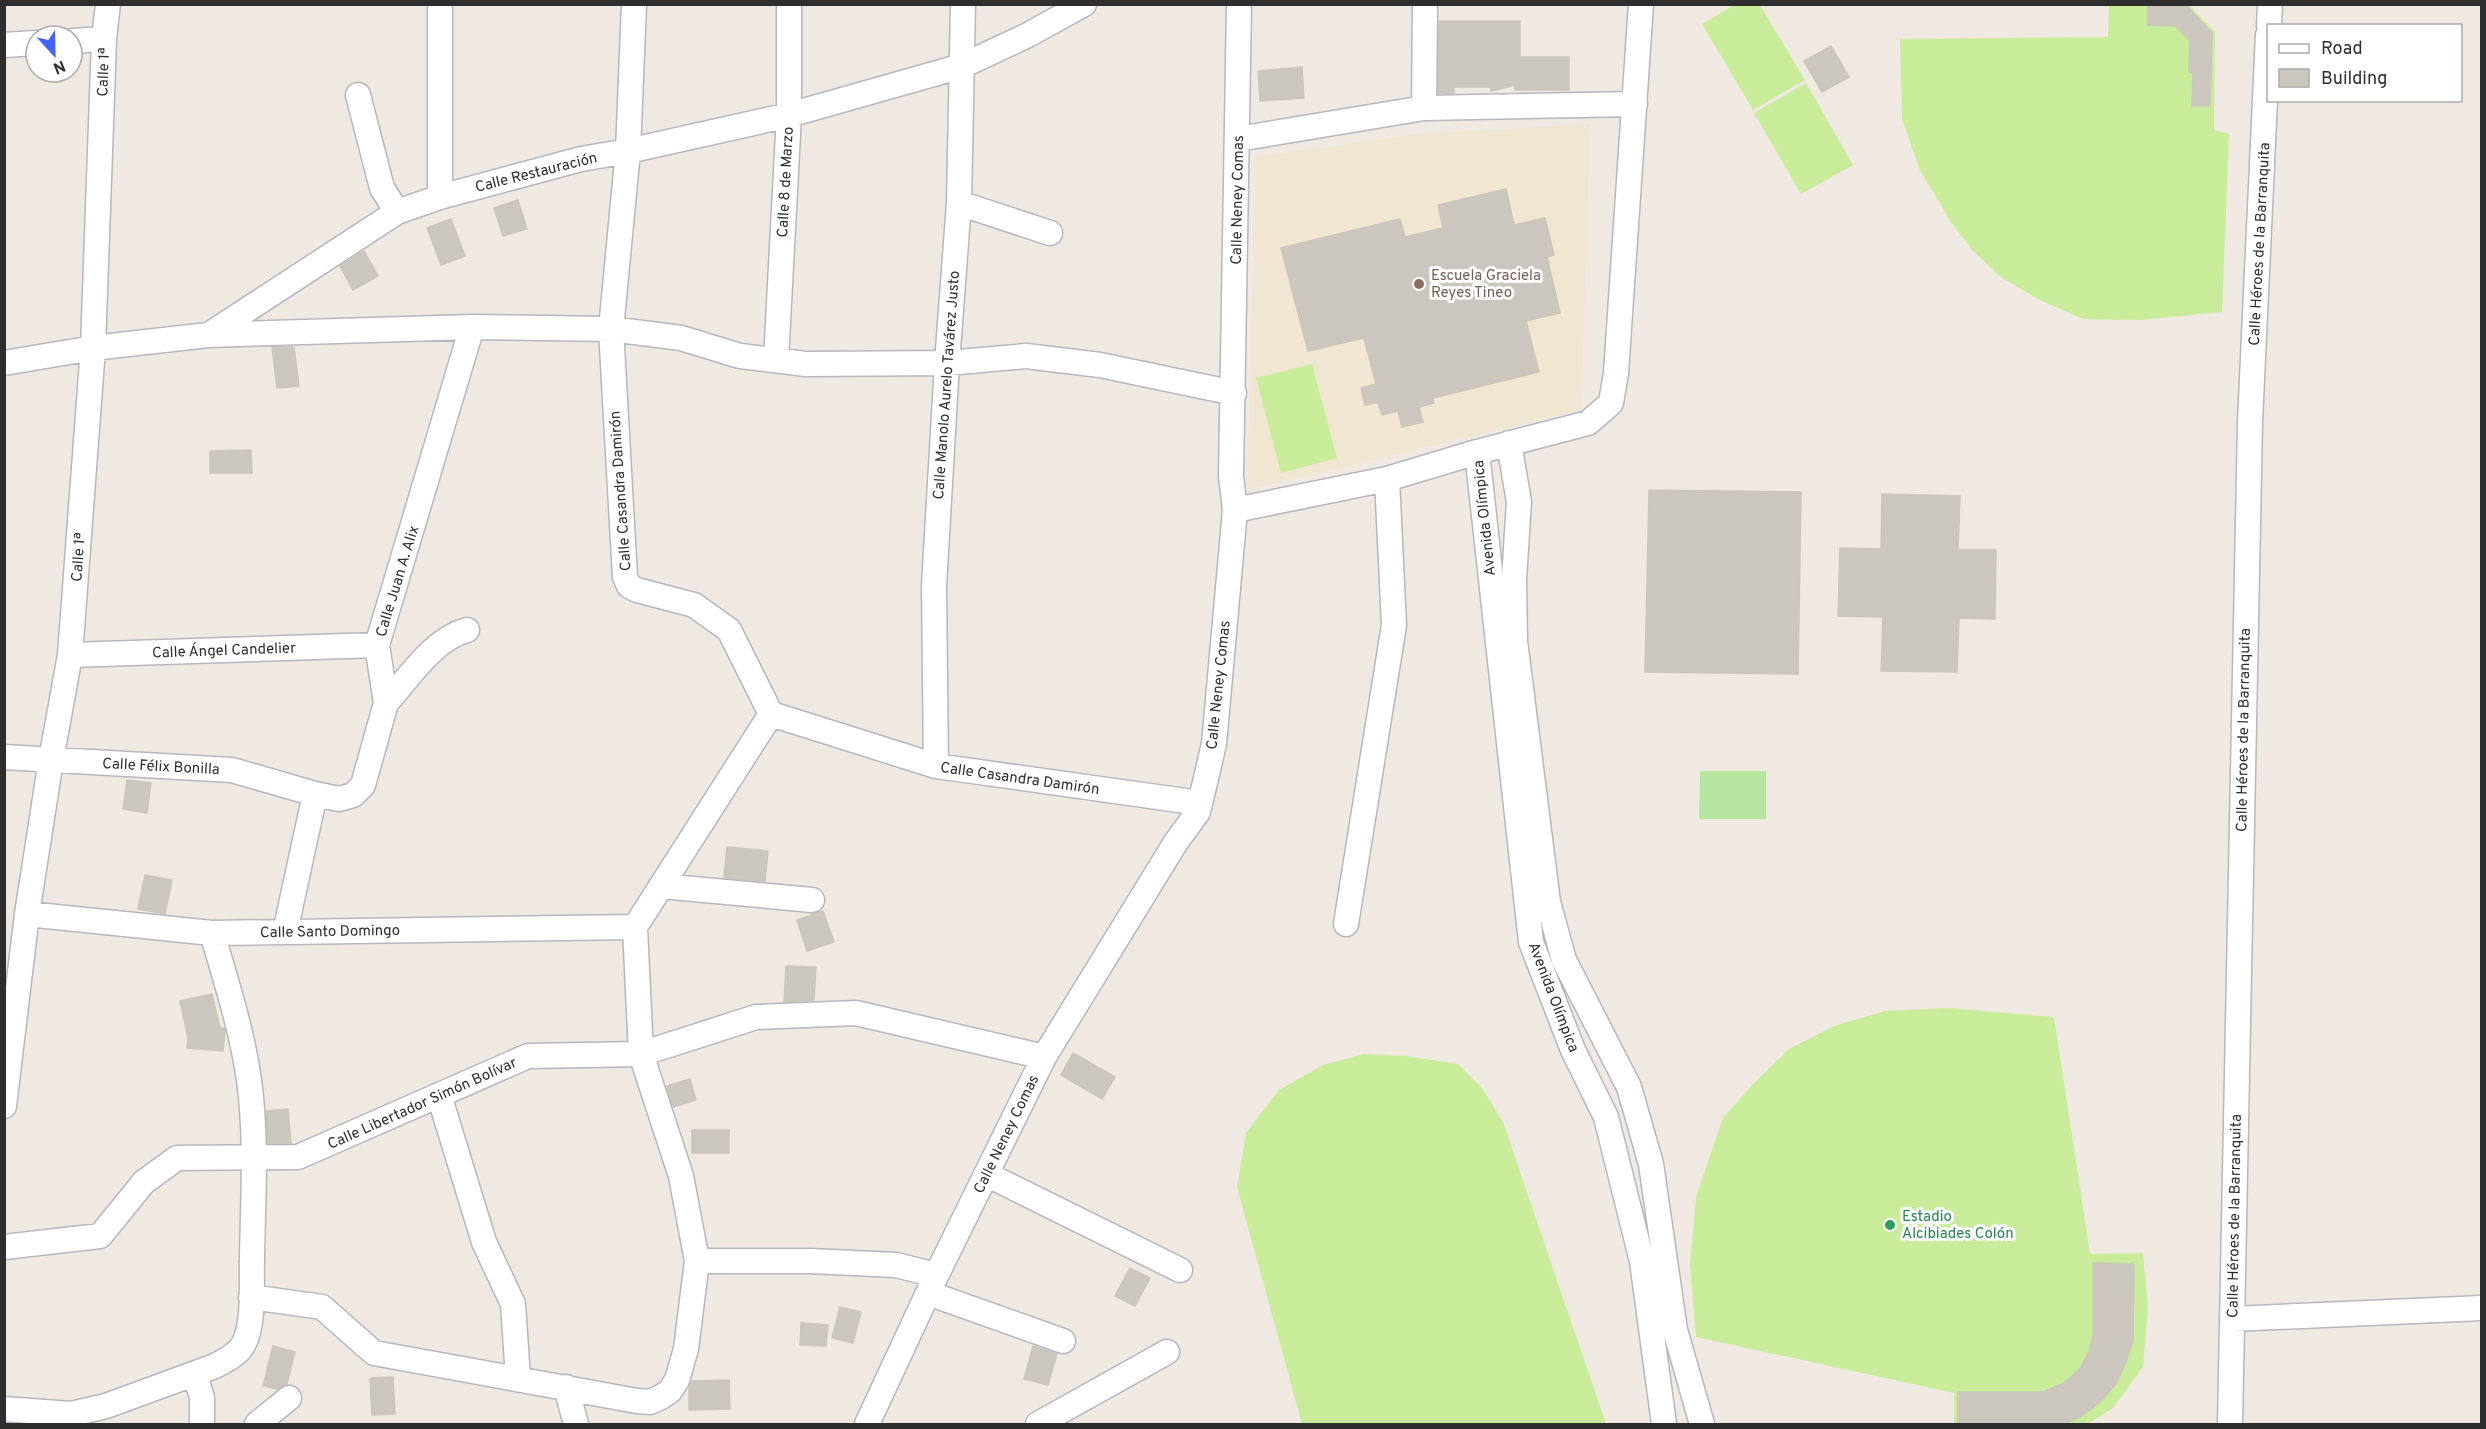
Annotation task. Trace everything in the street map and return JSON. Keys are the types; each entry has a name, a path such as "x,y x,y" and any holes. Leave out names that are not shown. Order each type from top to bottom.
{"street":[{"name":"Calle 1ª","path":"4,1106 27,914 51,759 70,656 93,348 104,39 108,4"},
{"path":"440,4 440,197"},
{"name":"Calle Casandra Damirón","path":"634,4 628,151 610,329 625,577 629,586 694,605 729,630 771,714 936,766 1200,803"},
{"name":"Calle 8 de Marzo","path":"776,360 789,115 789,4"},
{"name":"Calle Manolo Aurelo Tavárez Justo","path":"936,766 934,586 959,203 963,4"},
{"name":"Calle Restauración","path":"4,363 93,348 208,335 397,212 440,197 581,159 628,151 789,115 962,66 1028,35 1084,4"},
{"name":"Calle Neney Comas","path":"867,1425 932,1284 1044,1057 1176,842 1198,812 1214,744 1235,510 1232,476 1239,4"},
{"path":"1424,108 1425,4"},
{"path":"1235,510 1387,479 1509,443 1588,423 1611,403 1616,373 1641,4"},
{"path":"2269,24 2270,4"},
{"path":"84,40 104,39"},
{"path":"4,45 24,44"},
{"name":"Calle Héroes de la Barranquita","path":"2230,1425 2250,423 2267,57"},
{"path":"358,95 382,188 397,212"},
{"path":"1238,140 1424,108 1635,104"},
{"path":"959,203 1050,233"},
{"path":"208,335 472,327 610,329 681,338 740,356 806,364 947,363 1026,356 1100,365 1234,393"},
{"name":"Calle Juan A. Alix","path":"315,794 346,798 359,791 363,785 386,703 378,645 472,327"},
{"path":"1509,443 1519,502 1514,579 1515,641 1548,902 1564,960 1629,1088 1651,1164 1676,1330 1702,1425"},
{"name":"Avenida Olímpica","path":"1477,452 1531,942 1574,1050 1606,1118 1642,1261 1664,1425"},
{"path":"1346,924 1394,625 1387,479"},
{"path":"386,703 440,644 457,633 467,630"},
{"name":"Calle Ángel Candelier","path":"70,656 378,645"},
{"path":"251,1297 322,1307 374,1353 650,1402 670,1390 677,1380 686,1349 697,1261 681,1176 641,1054 634,927 771,714"},
{"name":"Calle Félix Bonilla","path":"4,757 232,770 315,794"},
{"path":"285,932 315,794"},
{"path":"661,886 812,900"},
{"name":"Calle Santo Domingo","path":"27,914 212,933 634,927"},
{"path":"4,1409 71,1414 106,1406 230,1359 243,1346 249,1331 251,1297 254,1156 247,1069 238,1024 212,933"},
{"name":"Calle Libertador Simón Bolívar","path":"4,1247 100,1236 144,1182 177,1158 298,1157 528,1056 641,1054 756,1017 856,1013 1044,1057"},
{"path":"439,1095 484,1242 513,1304 518,1378"},
{"path":"986,1174 1180,1270"},
{"path":"697,1261 896,1265 932,1284 1063,1341"},
{"path":"2232,1319 2481,1308"},
{"path":"1038,1425 1167,1352"},
{"path":"195,1374 202,1398 202,1425"},
{"path":"566,1387 576,1425"},
{"path":"257,1425 289,1398"}],"shaded area":[{"name":"Escuela Graciela Reyes Tineo","path":"1590,124 1581,410 1247,490 1256,157 1420,134"}],"green space":[{"path":"1736,4 1760,5 1805,80 1753,110 1702,24"},
{"path":"2109,5 2189,5 2215,32 2214,130 2229,134 2222,312 2140,320 2083,319 2042,301 2002,278 1973,251 1951,222 1920,170 1902,119 1900,39 2108,37"},
{"path":"1806,83 1853,165 1801,194 1754,113"},
{"path":"1312,364 1337,458 1281,473 1256,378"},
{"path":"1700,771 1766,771 1766,819 1699,819"},
{"name":"Estadio Alcibiades Colón","path":"1948,1008 2054,1017 2090,1254 2143,1253 2148,1307 2143,1367 2113,1408 2088,1424 1954,1424 1954,1393 1696,1337 1690,1266 1696,1197 1723,1118 1789,1049 1834,1026 1885,1011"},
{"path":"1364,1054 1406,1056 1458,1064 1483,1089 1503,1122 1606,1424 1302,1424 1237,1187 1246,1133 1279,1090 1323,1065"}],"building":[{"path":"2148,4 2185,4 2212,33 2210,106 2192,106 2193,73 2189,72 2190,41 2175,26 2148,25"},
{"path":"1439,21 1520,21 1520,57 1569,57 1569,90 1515,90 1515,85 1491,91 1490,87 1454,87 1454,93 1438,93"},
{"path":"1831,46 1849,77 1822,92 1804,61"},
{"path":"1302,67 1304,98 1260,101 1258,71"},
{"path":"1506,189 1514,225 1545,218 1554,255 1547,257 1560,313 1526,321 1539,372 1433,398 1434,403 1419,407 1423,422 1402,427 1398,411 1382,415 1378,402 1365,405 1361,388 1376,384 1364,338 1308,351 1281,248 1400,219 1405,237 1443,228 1438,205"},
{"path":"518,200 527,229 503,236 494,208"},
{"path":"451,219 465,256 441,265 427,228"},
{"path":"364,251 378,276 353,290 340,266"},
{"path":"272,347 294,347 299,386 277,388"},
{"path":"251,450 252,473 210,473 210,451"},
{"path":"1649,490 1801,492 1798,674 1645,672"},
{"path":"1882,494 1960,496 1958,550 1996,550 1995,619 1959,618 1957,672 1881,671 1883,617 1838,616 1840,548 1881,549"},
{"path":"127,780 151,783 147,813 123,809"},
{"path":"727,847 768,851 765,881 724,878"},
{"path":"145,875 172,880 165,914 138,909"},
{"path":"823,911 834,942 807,951 797,920"},
{"path":"786,966 816,967 814,1000 784,1002"},
{"path":"212,994 220,1028 225,1030 223,1051 187,1048 188,1038 180,1001"},
{"path":"1073,1053 1115,1077 1102,1099 1061,1075"},
{"path":"690,1079 696,1100 673,1107 667,1086"},
{"path":"288,1109 291,1143 268,1143 266,1111"},
{"path":"692,1130 729,1130 729,1153 692,1153"},
{"path":"2093,1263 2134,1264 2133,1341 2115,1385 2099,1403 2080,1417 2063,1425 1958,1425 1958,1392 2043,1392 2064,1383 2079,1370 2089,1352 2093,1336"},
{"path":"1130,1268 1150,1278 1135,1306 1115,1296"},
{"path":"840,1307 861,1312 853,1343 832,1338"},
{"path":"801,1323 828,1325 826,1346 800,1345"},
{"path":"273,1346 295,1352 287,1384 277,1389 263,1386"},
{"path":"1033,1346 1057,1354 1048,1385 1024,1379"},
{"path":"393,1377 395,1414 372,1415 370,1378"},
{"path":"729,1380 730,1409 689,1410 689,1388 692,1381"}],"place":[{"name":"Escuela Graciela Reyes Tineo","path":"1419,284"},
{"name":"Estadio Alcibiades Colón","path":"1890,1225"}]}
